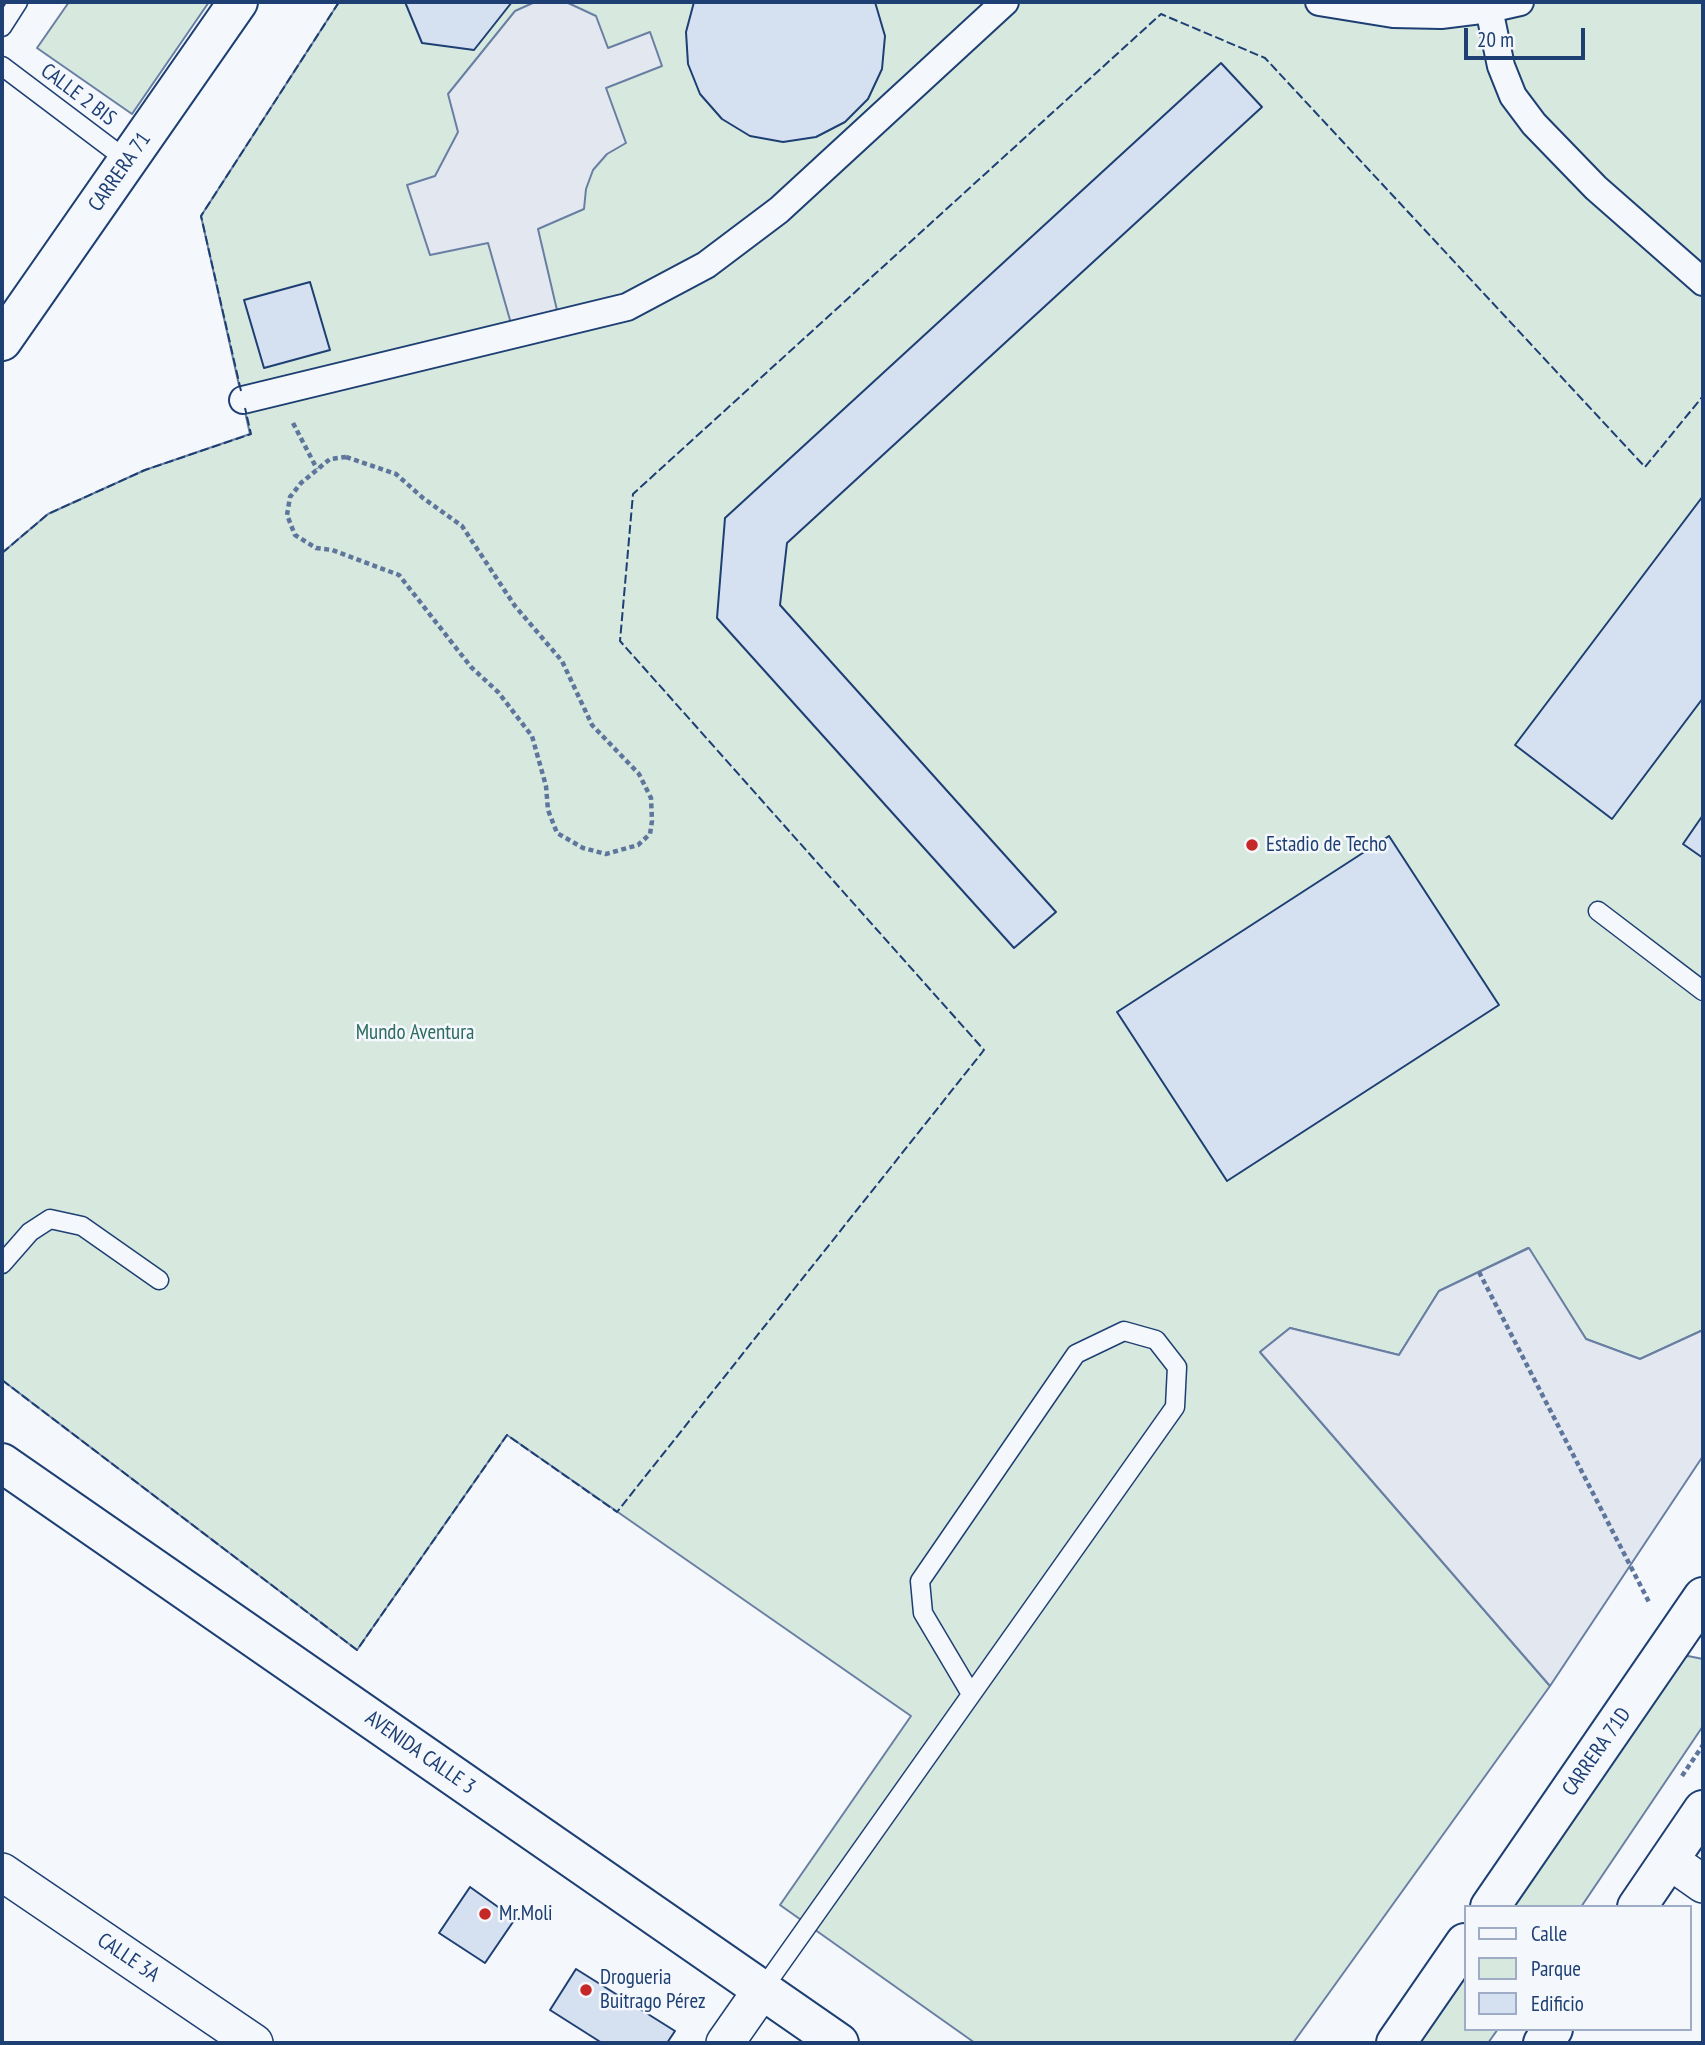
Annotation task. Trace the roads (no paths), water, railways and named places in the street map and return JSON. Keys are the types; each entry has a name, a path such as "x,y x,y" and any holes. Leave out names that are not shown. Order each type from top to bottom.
{"street":[{"name":"CARRERA 71","path":"2,341 239,2"},
{"path":"243,400 626,307 706,265 779,210 1005,2"},
{"path":"1319,2 1393,14 1441,15 1520,2"},
{"path":"1489,9 1501,66 1513,96 1534,124 1596,188 1703,282"},
{"name":"AVENIDA CALLE 3","path":"2,1463 839,2043"},
{"name":"CARRERA 71D","path":"1491,1905 1687,1615"},
{"path":"1638,1905 1703,1810"},
{"path":"1668,1860 1703,1884"},
{"name":"CALLE 3A","path":"2,1872 254,2043"},
{"path":"1396,2043 1464,1944"},
{"path":"725,2043 762,1990"}],"lane":[{"path":"2,27 18,2"},
{"name":"CALLE 2 BIS","path":"2,65 128,161"},
{"path":"1598,911 1703,991"},
{"path":"2,1264 30,1232 50,1219 82,1226 159,1280"},
{"path":"762,1990 1175,1407 1177,1367 1156,1340 1124,1331 1076,1354 920,1581 923,1613 971,1694"}],"place":[{"name":"Estadio de Techo","path":"1252,845"},
{"name":"Mr.Moli","path":"485,1914"},
{"name":"Drogueria Buitrago Pérez","path":"586,1990"}],"park label":[{"name":"Mundo Aventura","path":"415,1033"}]}
